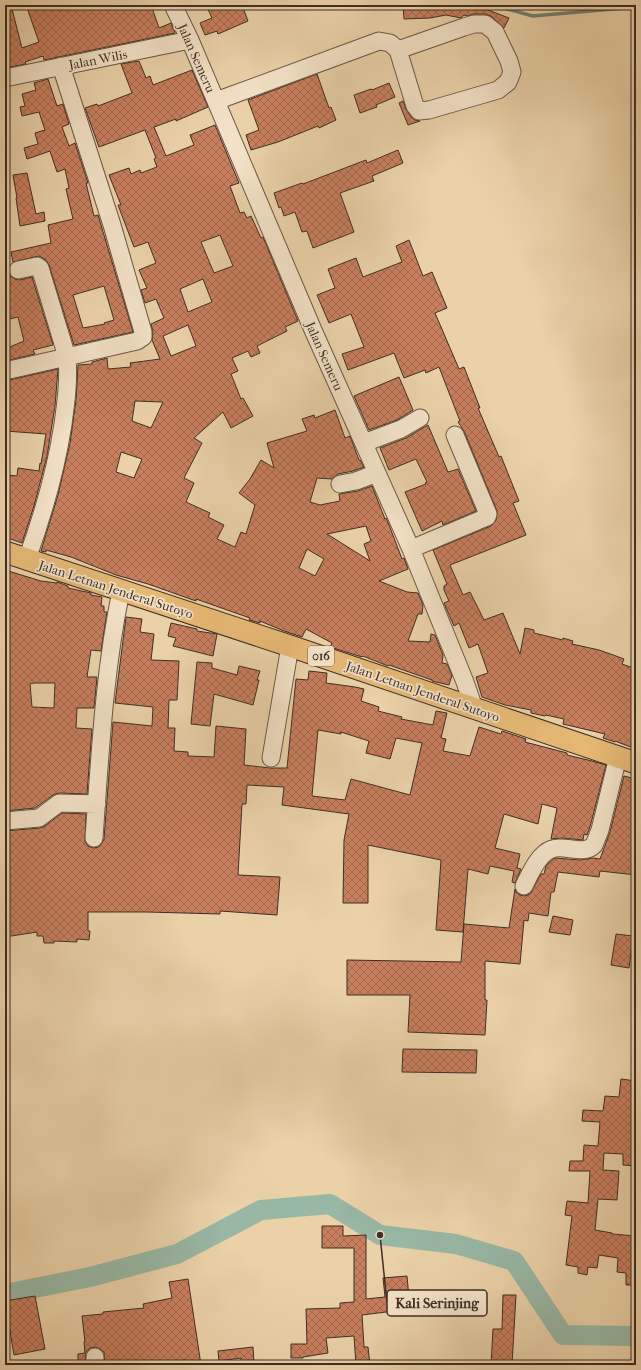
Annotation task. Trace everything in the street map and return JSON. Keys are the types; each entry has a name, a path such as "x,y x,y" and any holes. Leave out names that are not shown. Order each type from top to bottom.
{"main road":[{"name":"Jalan Letnan Jenderal Sutoyo","path":"5,552 290,646 627,760"}],"street":[{"name":"Jalan Semeru","path":"173,5 190,40 313,330 411,549 474,708"},
{"path":"216,101 379,41 390,43 398,50 415,106 419,111 429,110 498,90 508,82 512,72 509,61 495,32 485,24 474,24 398,50"},
{"name":"Jalan Wilis","path":"5,78 190,40"},
{"path":"5,371 137,341 142,338 143,335 112,225 61,66"},
{"path":"18,270 37,266 40,268 67,357 67,393 60,446 44,510 27,559"},
{"path":"364,443 401,429 420,418"},
{"path":"411,549 487,517 488,514 455,435"},
{"path":"340,484 356,481 377,473"},
{"path":"94,838 104,705 113,626 121,591"},
{"path":"271,758 290,646"},
{"path":"524,886 533,869 547,851 556,848 586,849 594,845 627,760"},
{"path":"5,821 39,818 59,804 97,804"}],"building":[{"path":"5,5 11,5 22,48 39,42 26,5 151,5 159,28 171,23 175,33 44,60 43,56 25,62 26,64 5,68"},
{"path":"206,5 242,5 248,21 218,34 217,31 205,35 200,23 212,18"},
{"path":"403,5 475,5 509,18 504,28 491,16 485,14 464,15 461,18 446,15 430,18 404,19"},
{"path":"139,61 146,78 150,76 153,85 192,70 208,107 176,121 176,119 154,127 166,156 194,145 190,135 215,125 239,183 230,186 240,213 244,212 247,218 251,216 261,238 263,237 298,321 285,327 287,331 257,346 260,353 251,357 248,351 232,358 238,371 231,374 241,399 243,398 253,416 231,428 223,412 194,438 202,443 184,478 194,483 186,502 210,513 208,517 224,525 217,539 235,547 241,532 246,534 255,505 239,493 250,479 261,460 274,468 267,443 307,431 302,419 314,415 315,418 335,410 345,438 350,436 359,460 364,467 338,474 332,479 317,478 310,502 320,505 340,501 339,494 358,491 372,486 402,559 404,558 408,569 379,581 407,592 418,593 423,605 422,614 418,614 408,641 430,642 431,634 435,635 443,655 442,663 447,664 452,675 449,685 432,681 363,656 362,657 330,647 332,643 306,629 302,637 260,621 260,623 249,620 250,618 196,599 196,601 148,584 116,575 71,557 46,550 46,552 41,551 58,495 70,443 76,400 78,365 92,364 92,362 107,358 108,369 131,367 130,363 160,359 152,340 153,332 151,324 164,318 156,299 145,303 141,290 147,288 139,270 156,263 148,242 134,247 118,205 121,205 109,175 129,168 131,174 140,170 141,173 157,167 154,159 156,158 145,130 99,147 85,108 97,104 98,106 132,93 121,64","holes":["220,235 233,266 214,273 201,242","203,279 212,302 188,312 180,289","188,325 196,346 171,356 163,336","135,401 163,402 151,428 132,421","121,452 142,459 134,478 116,472","366,526 371,541 364,544 370,561 327,534","307,549 324,559 315,576 299,568"]},
{"path":"317,74 329,108 331,107 336,120 319,128 318,126 278,142 251,150 246,135 259,130 248,100"},
{"path":"48,79 57,106 63,104 69,124 62,127 69,146 75,143 88,183 86,183 94,216 98,215 133,332 74,345 49,265 46,260 39,256 13,262 11,252 51,243 48,225 73,219 66,189 69,188 65,169 57,172 50,151 27,159 24,148 38,144 35,133 45,130 39,112 22,116 20,107 25,106 22,94 36,90 34,83","holes":["104,286 114,320 104,323 105,324 83,328 73,295"]},
{"path":"389,83 395,97 376,105 377,107 360,113 354,95"},
{"path":"403,101 411,117 420,121 408,125 399,103"},
{"path":"398,150 403,163 372,176 374,181 340,193 354,232 313,248 307,231 302,232 295,212 284,216 281,207 279,208 274,193 302,183 303,184 366,160 367,163"},
{"path":"27,173 36,214 44,212 45,221 20,226 13,175"},
{"path":"409,240 423,276 432,272 447,308 435,313 459,369 464,367 480,408 478,408 499,457 501,456 519,501 513,503 526,535 450,565 463,595 470,592 484,620 503,613 520,654 525,628 534,630 534,633 563,640 563,638 573,641 572,644 599,650 616,656 624,659 622,664 636,669 636,749 603,738 605,734 563,724 564,719 531,713 531,710 505,705 482,697 476,677 488,673 478,644 469,648 459,623 454,626 444,603 449,601 444,590 444,586 447,584 433,550 491,526 496,520 497,511 464,431 458,422 460,421 439,367 426,373 425,370 404,378 394,353 348,370 342,354 364,347 351,314 329,323 317,295 335,288 328,269 356,258 363,277 402,262 396,246"},
{"path":"8,267 10,276 15,279 20,280 32,277 53,345 33,350 35,354 5,361 5,349 24,341 18,317 5,320 5,268"},
{"path":"58,369 55,406 47,456 34,506 22,543 5,537 5,477 8,475 17,476 18,468 39,471 46,434 5,431 5,381"},
{"path":"399,377 413,410 397,420 369,430 354,396"},
{"path":"428,425 448,472 458,469 476,511 443,525 442,521 422,531 405,492 426,484 425,483 427,482 416,459 389,470 380,448 406,438"},
{"path":"5,570 41,581 57,582 68,586 68,588 102,597 101,606 104,606 104,612 107,612 101,651 91,650 87,677 97,677 94,708 77,708 76,728 92,729 87,794 59,793 53,795 35,808 5,811","holes":["55,683 54,708 32,707 30,684"]},
{"path":"126,617 142,619 140,632 154,634 151,660 179,661 177,700 169,700 168,728 175,728 174,751 188,752 188,756 214,757 216,726 246,729 244,765 287,768 296,679 308,680 309,671 327,673 326,683 364,689 361,701 379,707 378,711 402,717 401,719 433,725 436,711 447,713 441,738 446,739 443,751 470,756 479,727 501,734 502,731 526,739 525,742 606,765 590,827 587,835 584,834 583,840 562,838 551,839 557,808 542,804 538,824 504,814 495,848 520,854 517,868 521,869 515,883 512,882 514,871 490,866 488,874 468,869 463,932 436,930 441,860 368,845 368,903 343,903 344,840 349,814 282,805 284,787 247,785 246,804 242,804 238,875 280,877 277,915 220,911 220,914 88,912 88,931 90,931 89,940 77,939 77,942 54,941 54,943 44,943 43,936 37,936 37,932 5,937 5,831 40,828 62,813 86,814 85,842 88,846 93,848 99,847 104,839 113,722 152,726 153,707 115,703","holes":["318,730 341,734 341,732 369,741 366,753 390,759 396,738 422,743 410,795 351,779 345,800 312,796"]},
{"path":"171,623 197,629 197,631 217,634 213,656 173,646 176,638 168,636"},
{"path":"197,662 212,663 212,668 237,675 239,666 260,671 253,705 214,694 210,726 191,724"},
{"path":"624,776 636,779 636,829 634,838 636,838 636,875 600,871 599,877 558,872 554,892 551,892 548,916 529,913 528,921 524,920 520,964 485,961 485,1000 487,1000 485,1035 408,1032 410,995 347,995 347,960 461,962 464,924 509,928 515,889 520,895 525,896 530,894 541,874 544,874 546,866 555,858 580,860 593,858 600,859 610,832"},
{"path":"553,916 573,920 570,935 549,932"},
{"path":"616,934 633,936 629,968 611,965"},
{"path":"403,1049 477,1050 476,1073 402,1072"},
{"path":"621,1079 636,1081 636,1166 623,1165 623,1154 604,1153 603,1170 619,1171 617,1200 598,1199 595,1230 612,1234 636,1236 636,1285 626,1285 626,1273 617,1272 618,1258 599,1255 597,1268 588,1267 587,1275 578,1273 578,1267 566,1265 572,1216 565,1215 567,1201 588,1203 590,1171 569,1171 570,1161 583,1161 584,1145 598,1146 600,1122 582,1121 583,1110 603,1111 605,1096 619,1097"},
{"path":"322,1226 343,1226 343,1236 366,1235 366,1299 385,1297 383,1278 407,1276 410,1309 362,1315 364,1347 368,1347 370,1365 356,1365 354,1336 326,1338 328,1353 303,1358 291,1358 291,1344 307,1344 306,1309 340,1308 340,1303 354,1302 354,1248 322,1248"},
{"path":"188,1279 201,1365 188,1365 187,1360 150,1364 150,1361 130,1363 130,1365 105,1365 104,1352 95,1347 90,1348 86,1352 85,1365 78,1365 78,1354 85,1353 82,1316 103,1314 103,1312 144,1308 143,1304 172,1298 169,1282"},
{"path":"503,1295 516,1295 512,1365 491,1365 493,1329 502,1329"},
{"path":"35,1296 45,1349 14,1355 7,1314 5,1314 5,1301"},
{"path":"253,1347 254,1363 241,1365 241,1358 219,1361 218,1351"}],"waterway":[{"path":"492,5 533,16 636,7"},
{"path":"5,1294 90,1277 177,1254 261,1210 330,1204 380,1235 456,1244 514,1261 563,1335 636,1336"}],"place":[{"name":"Kali Serinjing","path":"380,1235"}]}
